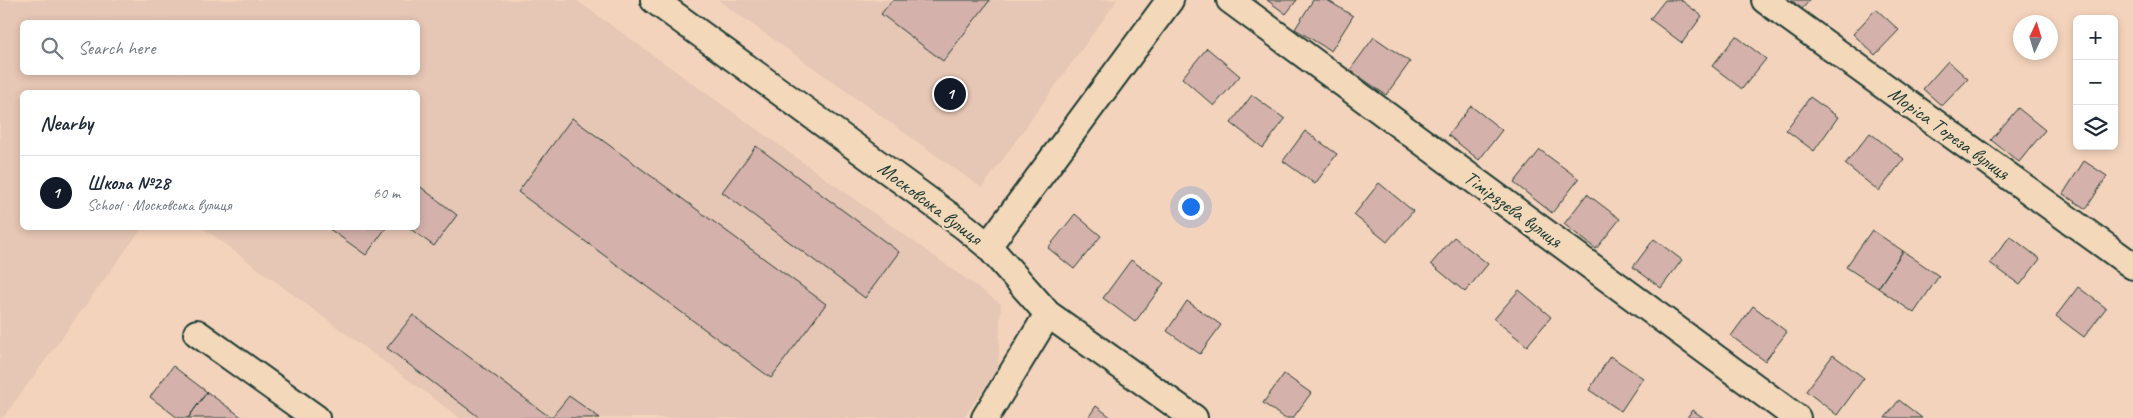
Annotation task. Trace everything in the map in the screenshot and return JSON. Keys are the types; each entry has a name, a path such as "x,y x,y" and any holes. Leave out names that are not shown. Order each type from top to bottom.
{"street":[{"name":"Московська вулиця","path":"654,0 965,226 988,246 1048,314 1194,418"},
{"path":"988,246 1170,0"},
{"name":"Тімірязєва вулиця","path":"1230,0 1798,418"},
{"name":"Моріса Тореза вулиця","path":"1765,0 2133,266"},
{"path":"985,418 1048,314"},
{"path":"196,332 316,418"}],"shaded area":[{"path":"0,0 576,0 1001,304 998,369 963,418 460,418 206,230 420,230 420,90 20,90 20,230 141,230 3,418 0,418"},
{"path":"718,0 1117,0 982,188"}],"building":[{"path":"892,0 990,0 943,61 881,14"},
{"path":"1267,0 1297,0 1286,14"},
{"path":"1313,0 1327,0 1353,16 1331,51 1295,29"},
{"path":"1665,0 1681,0 1702,16 1682,43 1650,19"},
{"path":"1791,0 1810,0 1802,9"},
{"path":"1876,9 1899,30 1875,55 1853,34"},
{"path":"1736,36 1766,59 1742,89 1712,66"},
{"path":"1374,37 1410,62 1386,95 1350,70"},
{"path":"1207,48 1240,76 1214,106 1182,78"},
{"path":"1948,61 1968,79 1942,106 1923,89"},
{"path":"1252,95 1285,119 1263,148 1231,123"},
{"path":"1810,97 1838,117 1814,151 1786,130"},
{"path":"1471,106 1502,130 1479,160 1448,135"},
{"path":"2018,108 2045,130 2019,162 1991,140"},
{"path":"572,118 826,304 771,378 518,192"},
{"path":"1305,131 1337,154 1315,184 1283,161"},
{"path":"1870,133 1904,159 1879,191 1845,164"},
{"path":"756,146 899,252 865,298 722,192"},
{"path":"1540,150 1579,179 1552,213 1514,183"},
{"path":"2084,161 2107,176 2086,209 2063,194"},
{"path":"1379,183 1413,211 1387,242 1354,215"},
{"path":"420,187 457,215 434,246 412,230 420,230"},
{"path":"1587,194 1620,219 1596,249 1564,224"},
{"path":"1075,214 1101,236 1074,269 1048,248"},
{"path":"331,230 385,230 366,255"},
{"path":"1872,230 1903,251 1878,288 1846,267"},
{"path":"2010,236 2040,259 2020,285 1990,263"},
{"path":"1454,237 1488,264 1465,292 1431,264"},
{"path":"1654,239 1682,260 1661,288 1633,267"},
{"path":"1903,251 1939,276 1914,313 1878,288"},
{"path":"1131,260 1164,283 1135,322 1103,298"},
{"path":"2078,287 2106,308 2084,337 2056,316"},
{"path":"1519,290 1551,317 1527,346 1494,319"},
{"path":"1187,301 1221,325 1200,354 1167,331"},
{"path":"1753,306 1787,332 1765,361 1731,336"},
{"path":"413,315 551,418 480,418 387,348"},
{"path":"1833,355 1864,378 1837,415 1806,391"},
{"path":"1610,356 1643,378 1621,411 1589,390"},
{"path":"173,366 207,392 188,418 178,418 150,397"},
{"path":"1284,374 1311,393 1293,418 1284,418 1263,403"},
{"path":"207,392 243,418 188,418"},
{"path":"569,396 600,418 551,418"},
{"path":"1899,400 1922,418 1885,418"},
{"path":"1096,406 1112,418 1088,418"},
{"path":"1692,410 1704,418 1687,418"}],"place":[{"name":"Школа №28","path":"950,94"}]}
